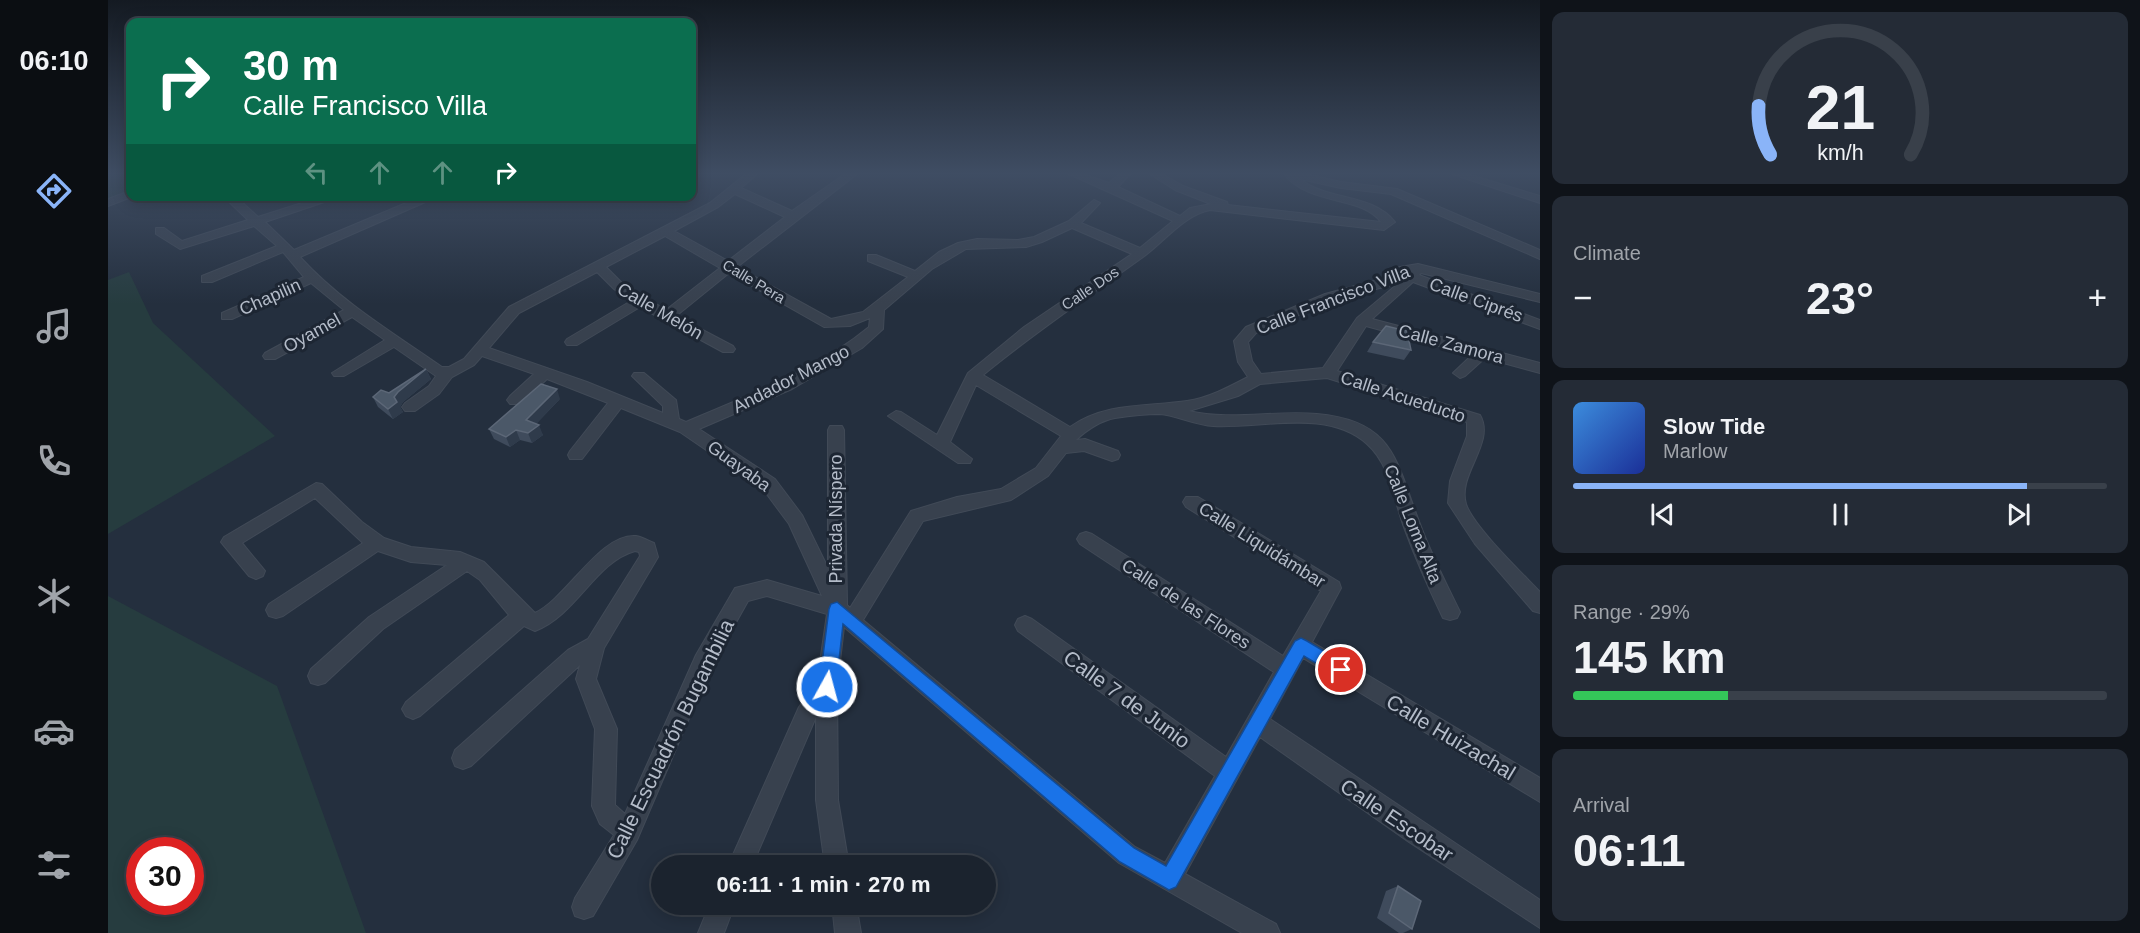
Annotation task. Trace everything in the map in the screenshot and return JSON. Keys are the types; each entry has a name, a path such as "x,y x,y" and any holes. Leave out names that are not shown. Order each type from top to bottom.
{"street":[{"path":"254,218 289,251 312,278 394,341 439,372 446,374"},
{"path":"160,231 180,245 272,218"},
{"path":"207,279 377,218"},
{"path":"410,407 434,390 446,374 463,366 514,310 690,218"},
{"path":"668,316 791,218"},
{"path":"878,311 916,276 960,247 973,244 1028,243 1073,224 1079,218"},
{"path":"1174,218 1179,220"},
{"name":"Calle Dos","path":"973,376 1029,330 1141,253 1183,218"},
{"path":"1308,218 1384,226 1389,222 1386,218"},
{"path":"1455,218 1540,255"},
{"path":"1073,224 1141,253"},
{"name":"Calle Pera","path":"665,231 829,324 845,324 878,311"},
{"path":"872,258 916,276"},
{"name":"Calle Melón","path":"599,266 601,274 608,280 728,349"},
{"name":"Calle Francisco Villa","path":"1257,379 1245,362 1241,341 1251,330 1330,297 1390,281 1399,271 1415,272 1540,298"},
{"path":"1328,373 1362,321 1400,290 1415,272"},
{"name":"Calle Ciprés","path":"1415,272 1540,325"},
{"name":"Chapilin","path":"228,316 312,278"},
{"path":"572,342 611,321 640,300"},
{"name":"Oyamel","path":"270,356 353,311"},
{"name":"Andador Mango","path":"679,425 787,385 857,345 876,329 878,311"},
{"name":"Calle Zamora","path":"1362,321 1540,368"},
{"path":"339,373 394,341"},
{"name":"Guayaba","path":"478,350 582,386 679,425 769,484 796,520 844,615"},
{"path":"1460,373 1482,352"},
{"path":"515,400 544,373"},
{"name":"Calle Acueducto","path":"1257,379 1328,373 1474,418 1477,429 1459,474 1457,504 1477,534 1540,605"},
{"path":"639,375 671,404 679,425"},
{"path":"941,444 973,376 1066,442 1085,445 1112,455"},
{"path":"1257,379 1233,392 1190,406 1114,413 1093,419 1066,442 1042,472 1005,495 957,504 917,516 844,615 1127,855 1267,933"},
{"path":"576,455 618,400"},
{"name":"Calle Loma Alta","path":"1163,409 1192,418 1251,421 1316,419 1358,429 1376,440 1394,469 1420,550 1450,612"},
{"path":"896,416 964,459"},
{"name":"Privada Níspero","path":"835,855 827,800 827,687 844,615 836,430"},
{"path":"256,571 230,542 316,489 375,544 403,553 466,562 489,576 523,615 535,622 543,620 571,598 610,553 629,542 641,542 648,548 649,557 596,645 586,679 606,729 603,806 608,816 629,832"},
{"name":"Calle Liquidámbar","path":"1192,502 1332,588 1301,646"},
{"name":"Calle de las Flores","path":"1086,539 1286,669"},
{"path":"276,610 375,544"},
{"path":"318,676 376,623 466,562"},
{"name":"Calle Escuadrón Bugambilia","path":"584,907 629,832 703,662 742,594 767,588 844,615"},
{"path":"412,709 523,615"},
{"name":"Calle 7 de Junio","path":"1025,625 1228,772"},
{"path":"463,758 575,656 596,645"},
{"path":"1169,880 1256,722 1301,646"},
{"name":"Calle Huizachal","path":"1301,646 1540,791"},
{"path":"745,855 806,714 827,687"},
{"name":"Calle Escobar","path":"1256,722 1417,834 1540,915"},
{"path":"711,933 718,915"},
{"path":"846,915 848,933"}],"green space":[{"path":"129,272 153,323 275,436 108,534 108,280"},
{"path":"108,596 277,686 366,933 108,933"}],"building":[{"path":"1386,326 1407,331 1411,350 1373,342"},
{"path":"426,369 398,392 394,397 397,402 388,409 373,397 381,390 389,393"},
{"path":"541,384 557,389 526,420 539,425 528,433 516,430 506,437 489,429"},
{"path":"1398,886 1421,901 1412,929 1389,913"}],"route":[{"path":"827,687 837,609 1127,855 1169,880 1256,722 1301,646 1341,670"}]}
